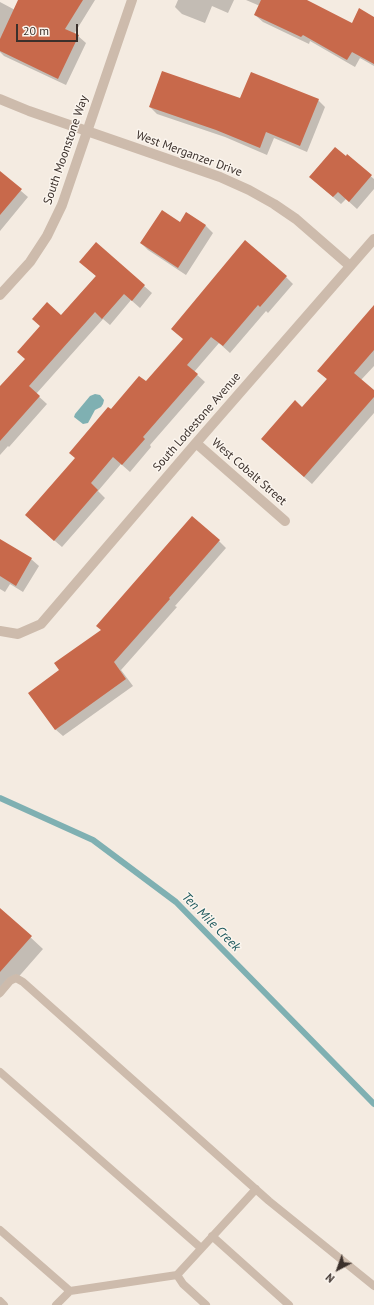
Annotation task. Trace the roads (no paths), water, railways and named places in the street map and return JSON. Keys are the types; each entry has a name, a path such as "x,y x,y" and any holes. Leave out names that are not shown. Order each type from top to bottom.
{"street":[{"name":"South Moonstone Way","path":"0,295 30,262 48,236 62,205 132,0"},
{"name":"West Merganzer Drive","path":"0,99 87,132 220,177 249,190 274,204 296,219 350,266"},
{"name":"South Lodestone Avenue","path":"0,631 18,634 41,624 374,239"},
{"name":"West Cobalt Street","path":"196,443 285,521"}],"lane":[{"path":"0,993 10,981 16,978 23,982 256,1189 374,1286"},
{"path":"0,1072 201,1248"},
{"path":"56,1305 70,1291 177,1275 256,1189"},
{"path":"0,1230 70,1291"},
{"path":"212,1236 289,1305"},
{"path":"177,1275 182,1284 206,1305"},
{"path":"0,1301 4,1305"}],"water":[{"path":"95,394 100,395 104,400 103,404 95,410 88,423 83,424 74,417 75,414 90,396"}],"waterway":[{"name":"Ten Mile Creek","path":"0,798 93,840 176,902 374,1104"}]}
